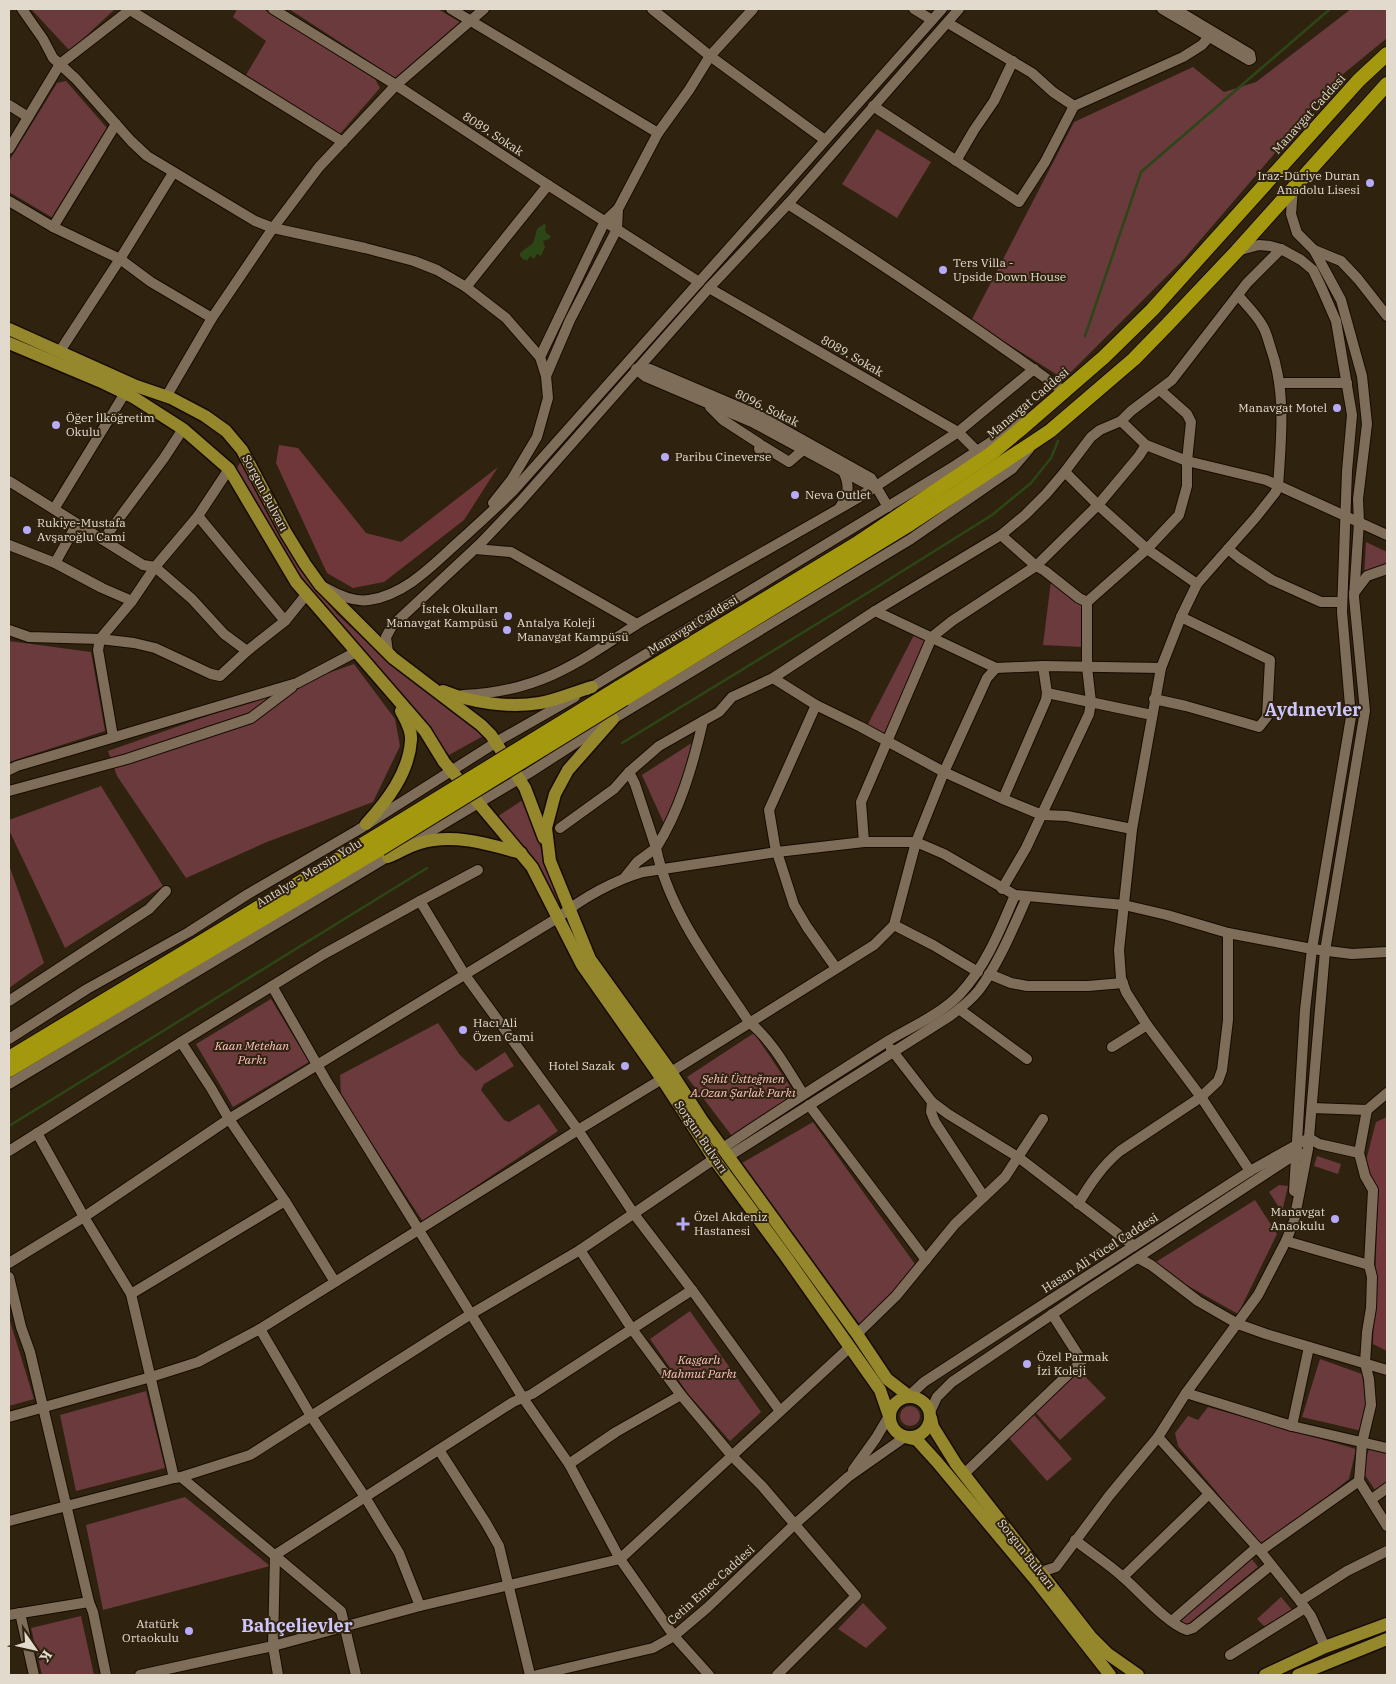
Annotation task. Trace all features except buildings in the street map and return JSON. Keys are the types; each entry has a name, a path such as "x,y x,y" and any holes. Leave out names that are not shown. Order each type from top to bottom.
{"highway":[{"name":"Manavgat Caddesi","path":"621,694 915,506 992,453 1065,392 1152,310 1359,80 1387,54"},
{"path":"621,694 910,524 1036,441 1134,359 1237,251 1387,84"},
{"name":"Antalya - Mersin Yolu","path":"9,1070 381,848 621,694"},
{"name":"Antalya - Mersin Yolu","path":"9,1058 381,848"}],"main road":[{"name":"Sorgun Bulvarı","path":"9,330 190,408 226,431 242,450 286,533 320,585 388,653 409,672 427,684"},
{"name":"Sorgun Bulvarı","path":"9,343 125,393 183,429 229,469 296,582 425,731 444,762 532,867 582,965 726,1152 857,1334 886,1379 909,1396"},
{"path":"183,429 190,408"},
{"path":"229,469 242,450"},
{"path":"427,684 481,725 497,743 525,788 547,845"},
{"path":"427,684 454,695 476,701 517,704 541,703 592,687"},
{"path":"366,824 385,803 398,781 412,738 408,724 393,695"},
{"path":"547,845 546,828 554,794 580,756 613,719"},
{"path":"381,848 440,839 465,840 521,853"},
{"name":"Sorgun Bulvarı","path":"547,845 550,861 590,959 666,1076 714,1159 880,1390 889,1416"},
{"path":"909,1396 922,1400 930,1415 925,1431 919,1435 905,1437 894,1429 890,1423 889,1416 894,1404 903,1397 909,1396"},
{"name":"Sorgun Bulvarı","path":"930,1415 934,1427 956,1464 1091,1637 1108,1654 1138,1675"},
{"name":"Sorgun Bulvarı","path":"905,1437 917,1440 938,1462 1038,1583 1110,1675"},
{"path":"1265,1675 1325,1647 1387,1624"},
{"path":"1298,1675 1387,1639"}],"street":[{"path":"22,9 43,39 53,58 76,79 147,156 255,221 273,228 414,261 437,270 466,287 506,318 540,357 546,376 548,398 537,437 512,479 474,528"},
{"name":"8089. Sokak","path":"273,9 396,85 699,282"},
{"path":"451,9 658,133"},
{"path":"166,397 212,318 273,228 319,167 396,85 484,9"},
{"path":"652,9 710,56 825,140"},
{"path":"540,357 605,221 618,209 658,133 689,90 710,56 753,9"},
{"path":"914,9 932,20"},
{"path":"320,585 352,599 369,600 393,593 422,575 474,528 514,490 942,9"},
{"path":"388,653 386,637 392,626 475,548 520,502 639,370 709,288 788,204 959,9"},
{"path":"1162,9 1247,60 1251,58 1250,54 1175,9"},
{"path":"9,149 60,64 130,10 343,142"},
{"path":"948,22 1014,61 1074,106"},
{"path":"873,106 1019,202 1045,162 1074,106 1183,57 1202,45 1209,37"},
{"path":"956,161 994,101 1014,61"},
{"path":"9,105 28,117"},
{"path":"53,227 116,124"},
{"path":"60,351 173,173"},
{"path":"466,287 548,185"},
{"path":"1042,1572 1056,1567 1075,1540 1158,1437 1186,1393 1258,1295 1286,1241 1294,1221 1308,1149 1325,951 1365,711 1354,593 1359,522 1358,499 1366,424 1362,376 1341,300 1314,250 1297,233 1290,214 1293,188"},
{"path":"9,201 53,227 120,259 151,282 212,318"},
{"path":"788,204 965,320 1065,392"},
{"path":"546,376 570,320 617,228 618,209"},
{"path":"1237,251 1258,245 1270,246 1281,249 1301,260 1312,270 1336,321 1352,415 1347,471 1342,602 1351,717 1312,949 1305,1010 1296,1150 1296,1181 1286,1241"},
{"path":"560,828 614,789 659,746 718,712 732,697 773,678 875,611 1001,534 1025,515 1065,472 1091,437 1100,430 1121,421 1131,411 1172,380 1238,295 1260,269 1281,249"},
{"path":"1314,250 1341,261 1387,316"},
{"name":"8089. Sokak","path":"709,288 958,432 978,450"},
{"path":"1238,295 1263,326 1275,358 1280,383 1282,421 1278,487 1268,503 1197,584 1181,617 1161,668 1132,828 1119,950 1121,978 1126,992 1147,1025 1201,1097 1250,1171"},
{"name":"8096. Sokak","path":"625,364 639,370 646,377 754,423 865,483 875,486"},
{"name":"8096. Sokak","path":"639,370 650,369 758,415 871,478 888,507"},
{"path":"454,695 490,694 522,687 566,669 637,624 875,486 958,432 1034,369"},
{"path":"1280,383 1347,383"},
{"path":"1002,889 1026,848 1089,714 1091,702 1087,666 1087,602 1147,549 1179,515 1187,486 1190,418 1160,390"},
{"path":"54,509 125,393"},
{"path":"706,403 723,420 760,444 759,449 763,446 789,462 803,450"},
{"path":"9,1039 88,989 189,932 248,894 888,507 1018,423 1042,411"},
{"path":"1121,421 1146,445 1187,461 1252,476 1345,515 1387,535"},
{"path":"103,540 164,458 183,429"},
{"path":"9,1084 381,848 479,803 613,719 911,539 1012,469 1036,441"},
{"path":"864,842 861,802 932,637 952,620 1036,566 1098,505 1146,445"},
{"path":"112,737 98,650 100,640 198,516 229,469"},
{"path":"838,509 847,497 848,481 843,471"},
{"path":"1065,472 1147,549 1197,584"},
{"path":"9,481 143,564 155,568 192,599 224,634 247,651"},
{"path":"198,516 284,621"},
{"path":"55,563 77,524"},
{"path":"1001,534 1036,566 1087,602"},
{"path":"9,545 55,563 102,588 132,601"},
{"path":"475,548 511,552 637,624"},
{"path":"1228,549 1272,580 1321,602 1342,602"},
{"path":"1354,593 1367,576 1387,569"},
{"path":"9,630 29,636 134,643 156,648 211,674 220,676 284,621 306,595"},
{"path":"875,611 996,668 1043,666 1161,668"},
{"path":"1154,699 1259,727 1267,717 1270,660 1181,617"},
{"path":"9,791 127,760 252,718 297,683 356,652"},
{"path":"1003,799 1046,700 1047,693 1043,666"},
{"path":"9,1417 198,1362 260,1329 874,944 894,925 916,842 944,772 987,678 996,668"},
{"path":"773,678 816,705 944,772 1003,799 1042,815 1067,816 1132,828"},
{"path":"9,770 112,737 297,683"},
{"path":"1047,693 1152,715"},
{"path":"816,705 769,810 776,852 794,905 836,968"},
{"path":"625,877 636,862 656,848 664,835 696,753 703,721"},
{"path":"630,772 656,848 660,869 685,923 748,1022 759,1030 803,1094"},
{"path":"9,1263 84,1217 229,1119 559,917 570,908 625,877 660,869 776,852 864,842 916,842 944,854 1015,895 1124,905 1167,915 1228,933 1325,951 1352,954 1387,952"},
{"path":"9,1151 324,954 478,870"},
{"path":"9,1001 149,909 166,891"},
{"path":"726,1152 803,1094 936,1012 958,996 978,972 1015,895"},
{"path":"726,1152 809,1104 959,1009 979,990 989,974 1009,937 1027,897"},
{"path":"420,901 465,975 578,1130 634,1214 780,1411"},
{"path":"894,925 933,945 978,972"},
{"path":"1078,1204 1098,1172 1120,1150 1201,1097 1218,1081 1222,1070 1228,1020 1228,933"},
{"path":"989,974 1011,983 1027,986 1088,986 1123,983"},
{"path":"272,986 318,1065 523,1398 569,1464 620,1559 674,1636 709,1675"},
{"path":"959,1009 1027,1059"},
{"path":"1112,1047 1147,1025"},
{"path":"181,1042 229,1119 285,1201 335,1282"},
{"path":"885,1042 932,1102 968,1127 1018,1157 1134,1246"},
{"path":"1387,1092 1367,1110 1359,1153 1365,1176 1373,1190 1370,1265 1372,1277 1371,1308 1365,1363 1369,1380 1371,1405 1362,1443 1359,1480 1387,1526"},
{"path":"932,1102 931,1112 935,1122 984,1197"},
{"path":"809,1104 926,1260"},
{"path":"1312,1108 1367,1110"},
{"path":"857,1334 896,1296 955,1224 1005,1177 1043,1119"},
{"path":"37,1133 84,1217 131,1294 178,1478 275,1555 341,1612 356,1675"},
{"path":"1309,1138 1319,1144 1359,1153"},
{"name":"Hasan Ali Yücel Caddesi","path":"930,1415 937,1396 952,1382 1138,1258 1296,1150 1309,1138"},
{"name":"Hasan Ali Yücel Caddesi","path":"909,1396 924,1382 1250,1171 1296,1150 1308,1149 1319,1144"},
{"path":"9,1522 66,1505 178,1478 250,1455 471,1314 580,1250 714,1159"},
{"path":"131,1294 285,1201"},
{"path":"1286,1241 1370,1265"},
{"path":"580,1250 632,1329 681,1395 732,1456 762,1486 856,1596 777,1675"},
{"path":"1138,1258 1151,1265 1198,1301 1238,1324 1387,1370"},
{"path":"9,1277 44,1408 89,1602 93,1612 106,1675"},
{"path":"275,1555 513,1402 532,1394 692,1290"},
{"path":"964,1474 1082,1361 1052,1314"},
{"path":"260,1329 311,1416 365,1497 398,1553 420,1606"},
{"path":"140,1675 273,1646 420,1606 620,1559 850,1347"},
{"path":"1292,1426 1309,1347"},
{"path":"1186,1393 1292,1426 1387,1448"},
{"path":"569,1464 616,1432 681,1395"},
{"path":"848,1476 876,1438 889,1416"},
{"path":"848,1476 905,1437"},
{"path":"1158,1437 1258,1549 1310,1616 1325,1647"},
{"path":"439,1450 499,1546 510,1585 530,1675"},
{"name":"Cetin Emec Caddesi","path":"537,1675 653,1648 674,1636 707,1608 848,1476"},
{"path":"1172,1622 1258,1549 1359,1480"},
{"path":"1372,1499 1387,1488"},
{"path":"1123,1577 1209,1494"},
{"path":"1075,1540 1123,1577 1172,1622 1187,1630 1193,1628 1270,1566"},
{"path":"1230,1655 1347,1571 1387,1552"},
{"path":"275,1555 273,1646 278,1675"},
{"path":"9,1615 89,1602"},
{"path":"20,1613 34,1675"}],"green space":[{"path":"31,9 115,9 70,51"},
{"path":"237,9 263,9 375,79 380,88 339,135 246,75 266,41 233,17"},
{"path":"289,9 438,9 460,22 395,78"},
{"path":"1351,9 1387,9 1387,38 1342,75 1184,259 1064,379 971,321 1074,122 1193,67 1224,92 1256,82"},
{"path":"66,81 107,128 53,218 9,192 9,161 57,83"},
{"path":"877,129 931,162 897,218 842,184"},
{"path":"242,459 284,541 308,579 337,614 398,671 485,735 449,755 398,690 303,582 235,472"},
{"path":"1366,542 1387,552 1387,570 1364,577"},
{"path":"1051,581 1082,603 1083,647 1043,645"},
{"path":"914,635 925,640 884,735 867,726"},
{"path":"9,641 91,652 105,731 9,762"},
{"path":"354,664 395,719 400,746 373,802 267,842 186,878 117,776 108,751"},
{"path":"701,737 666,828 642,775"},
{"path":"101,786 163,886 65,948 9,830 9,820"},
{"path":"524,799 563,913 497,817"},
{"path":"9,865 44,963 9,988"},
{"name":"Kaan Metehan Parkı","path":"271,999 309,1062 233,1107 196,1044"},
{"path":"438,1023 460,1055 476,1071 505,1052 514,1066 484,1084 481,1090 504,1120 509,1122 539,1104 558,1131 423,1222 341,1096 340,1075"},
{"name":"Şehit Üstteğmen A.Ozan Şarlak Parkı","path":"754,1033 798,1098 732,1136 687,1077"},
{"path":"813,1122 917,1267 860,1325 742,1163"},
{"path":"1317,1156 1341,1164 1338,1174 1314,1166"},
{"path":"1279,1185 1288,1186 1282,1212 1269,1192"},
{"path":"1255,1200 1277,1234 1238,1314 1151,1265"},
{"name":"Kaşgarlı Mahmut Parkı","path":"690,1311 761,1412 730,1441 689,1395 650,1339"},
{"path":"9,1318 34,1399 9,1406"},
{"path":"1320,1359 1362,1374 1366,1400 1362,1431 1302,1417"},
{"path":"1080,1371 1106,1398 1060,1440 1035,1412"},
{"path":"146,1391 165,1468 76,1491 60,1415"},
{"path":"910,1406 917,1409 920,1416 917,1423 910,1426 903,1423 900,1416 903,1409"},
{"path":"1208,1407 1356,1449 1349,1479 1313,1508 1260,1544 1178,1446 1175,1433 1188,1416 1198,1420"},
{"path":"1034,1415 1072,1459 1047,1481 1008,1437"},
{"path":"1369,1448 1387,1454 1387,1486 1377,1493 1363,1472"},
{"path":"185,1497 270,1566 103,1610 86,1525"},
{"path":"1251,1558 1258,1567 1189,1623 1184,1626 1178,1622"},
{"path":"1281,1597 1292,1610 1266,1628 1257,1619"},
{"path":"863,1603 887,1628 866,1648 838,1629"},
{"path":"81,1616 94,1675 42,1675 31,1628"}],"shaded area":[{"path":"544,224 546,225 546,233 551,236 543,241 545,247 541,256 537,254 534,259 530,256 527,261 525,259 522,261 520,253 533,243 537,229"},
{"path":"279,445 298,448 366,533 401,542 498,467 464,520 384,582 353,588 327,573 276,463"},
{"path":"1387,1117 1387,1351 1373,1344 1378,1193 1364,1168 1376,1122"}],"waterway":[{"path":"1085,336 1141,172 1330,9"},
{"path":"622,743 992,515 1031,483 1051,458 1058,441"},
{"path":"9,1126 427,868"}],"place":[{"name":"Iraz-Düriye Duran Anadolu Lisesi","path":"1370,183"},
{"name":"Ters Villa - Upside Down House","path":"943,270"},
{"name":"Manavgat Motel","path":"1337,408"},
{"name":"Öğer İlköğretim Okulu","path":"56,425"},
{"name":"Paribu Cineverse","path":"665,457"},
{"name":"Neva Outlet","path":"795,495"},
{"name":"Rukiye-Mustafa Avşaroğlu Cami","path":"27,530"},
{"name":"İstek Okulları Manavgat Kampüsü","path":"508,616"},
{"name":"Antalya Koleji Manavgat Kampüsü","path":"507,630"},
{"name":"Hacı Ali Özen Cami","path":"463,1030"},
{"name":"Hotel Sazak","path":"625,1066"},
{"name":"Manavgat Anaokulu","path":"1335,1219"},
{"name":"Özel Akdeniz Hastanesi","path":"683,1224"},
{"name":"Özel Parmak İzi Koleji","path":"1027,1364"},
{"name":"Atatürk Ortaokulu","path":"189,1631"}],"district":[{"name":"Aydınevler","path":"1313,710"},
{"name":"Bahçelievler","path":"297,1626"}]}
